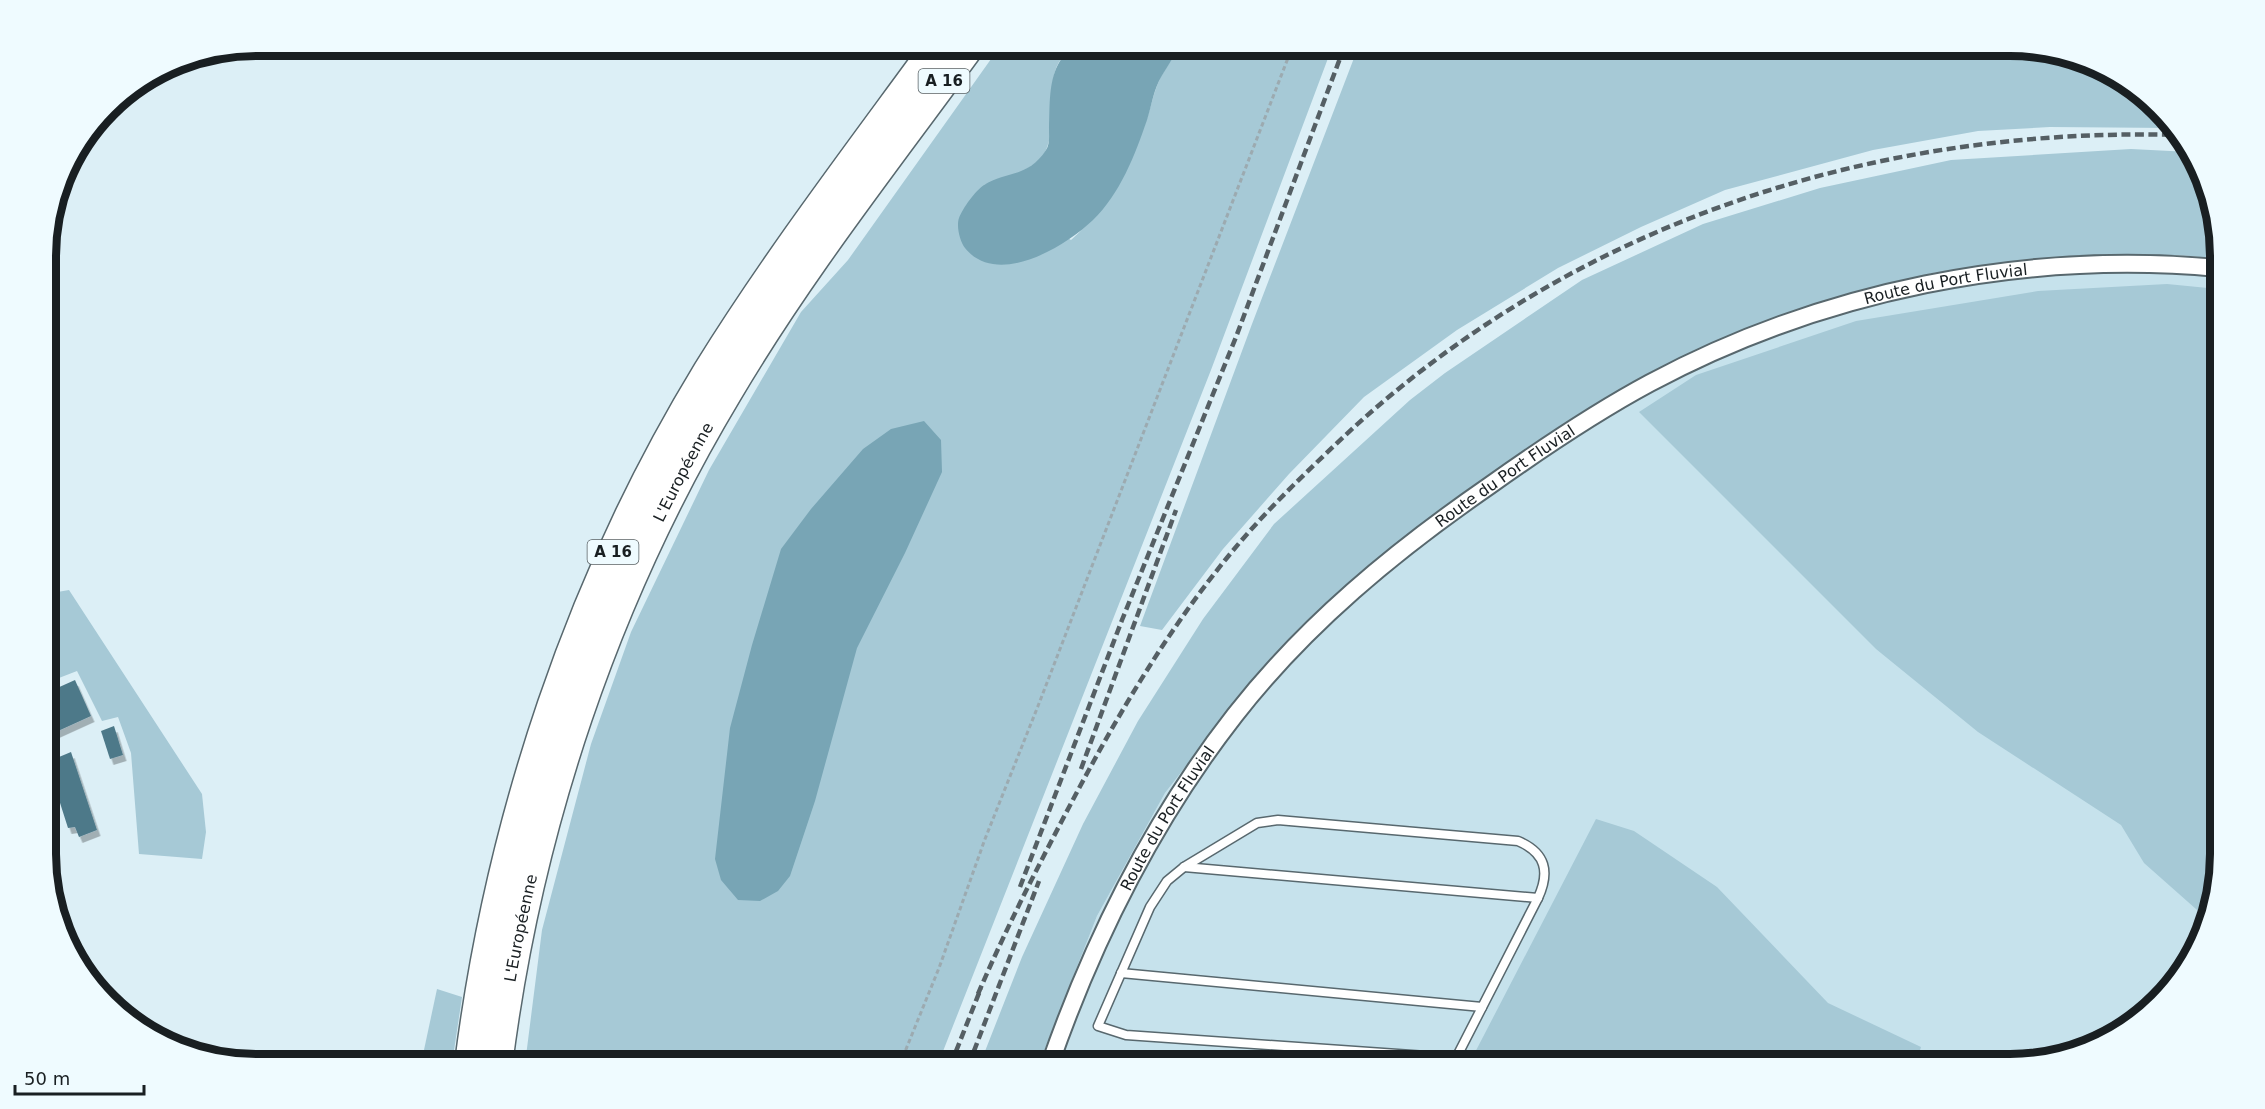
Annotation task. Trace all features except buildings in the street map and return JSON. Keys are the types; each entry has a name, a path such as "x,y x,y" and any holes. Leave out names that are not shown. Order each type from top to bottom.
{"highway":[{"name":"L'Européenne","path":"472,1054 490,937 522,803 565,669 615,549 664,448 735,330 791,248 930,56"},
{"name":"L'Européenne","path":"498,1054 507,988 520,922 559,770 599,655 647,541 710,422 768,327 818,253 962,56"}],"street":[{"name":"Route du Port Fluvial","path":"1054,1054 1094,950 1140,858 1178,795 1236,713 1280,662 1346,597 1441,519 1530,457 1619,400 1674,370 1756,334 1851,302 1934,282 2023,269 2133,264 2210,268"}],"lane":[{"path":"1359,1053 1119,1034 1098,1026 1155,897 1167,881 1184,867 1257,823 1270,820 1511,839 1528,846 1541,858 1545,875 1538,898 1458,1053"},
{"path":"1184,867 1538,898"},
{"path":"1121,973 1482,1007"}],"path":[{"path":"904,1054 1289,56"}],"shaded area":[{"path":"993,56 1064,56 1054,73 1051,127 1046,151 1027,169 984,185 1071,240 1108,200 1125,172 1148,116 1157,86 1173,56 1329,56 1211,370 942,1054 526,1054 542,930 591,744 631,632 709,470 801,312 848,260"},
{"path":"1065,56 1173,56 1157,86 1132,160 1103,210 1081,231 1049,251 1030,259 1012,264 995,264 979,259 965,248 962,242 958,229 959,218 963,209 984,185 1024,170 1039,159 1046,150 1049,140 1053,77 1060,61"},
{"path":"1355,56 2036,57 2074,66 2098,76 2121,89 2142,105 2164,128 2050,127 1978,131 1873,150 1725,190 1641,227 1558,268 1457,330 1364,397 1289,474 1223,549 1162,630 1140,626"},
{"path":"2131,149 2180,152 2203,203 2210,258 2180,255 2047,258 1933,273 1823,301 1699,348 1541,440 1436,513 1370,564 1271,657 1165,793 1097,916 1043,1054 984,1054 1022,957 1083,824 1138,721 1203,619 1274,524 1410,400 1445,373 1582,280 1703,224 1820,188 1951,160"},
{"path":"2180,255 2210,258 2209,867 2206,893 2189,942 2176,965 2142,1004 2121,1020 2074,1043 2049,1050 2023,1053 1043,1054 1097,916 1165,793 1271,657 1370,564 1436,513 1541,440 1699,348 1823,301 1933,273 2047,258"},
{"path":"2167,284 2210,288 2210,854 2206,893 2200,913 2144,863 2121,825 1978,732 1876,649 1639,412 1696,375 1856,321 2038,291"},
{"path":"924,421 941,440 942,472 905,553 857,648 815,801 790,876 778,891 760,901 738,900 721,880 715,859 730,728 781,549 811,509 863,449 891,429"},
{"path":"69,590 202,794 206,832 202,859 139,854 131,753 118,717 102,721 77,671 56,679 56,592"},
{"path":"1596,819 1634,831 1717,887 1828,1003 1921,1047 1919,1053 1475,1053"},
{"path":"437,989 462,997 454,1054 423,1054"}],"railway":[{"path":"1020,887 1122,620 1236,337 1341,56"},
{"path":"978,994 1024,895 1092,764 1154,658 1177,624 1226,559 1279,500 1336,444 1425,368 1521,302 1621,248 1727,204 1836,171 1949,149 2064,137 2169,135"},
{"path":"1081,769 1176,510"},
{"path":"973,1054 1039,881"},
{"path":"955,1054 981,988"}]}
